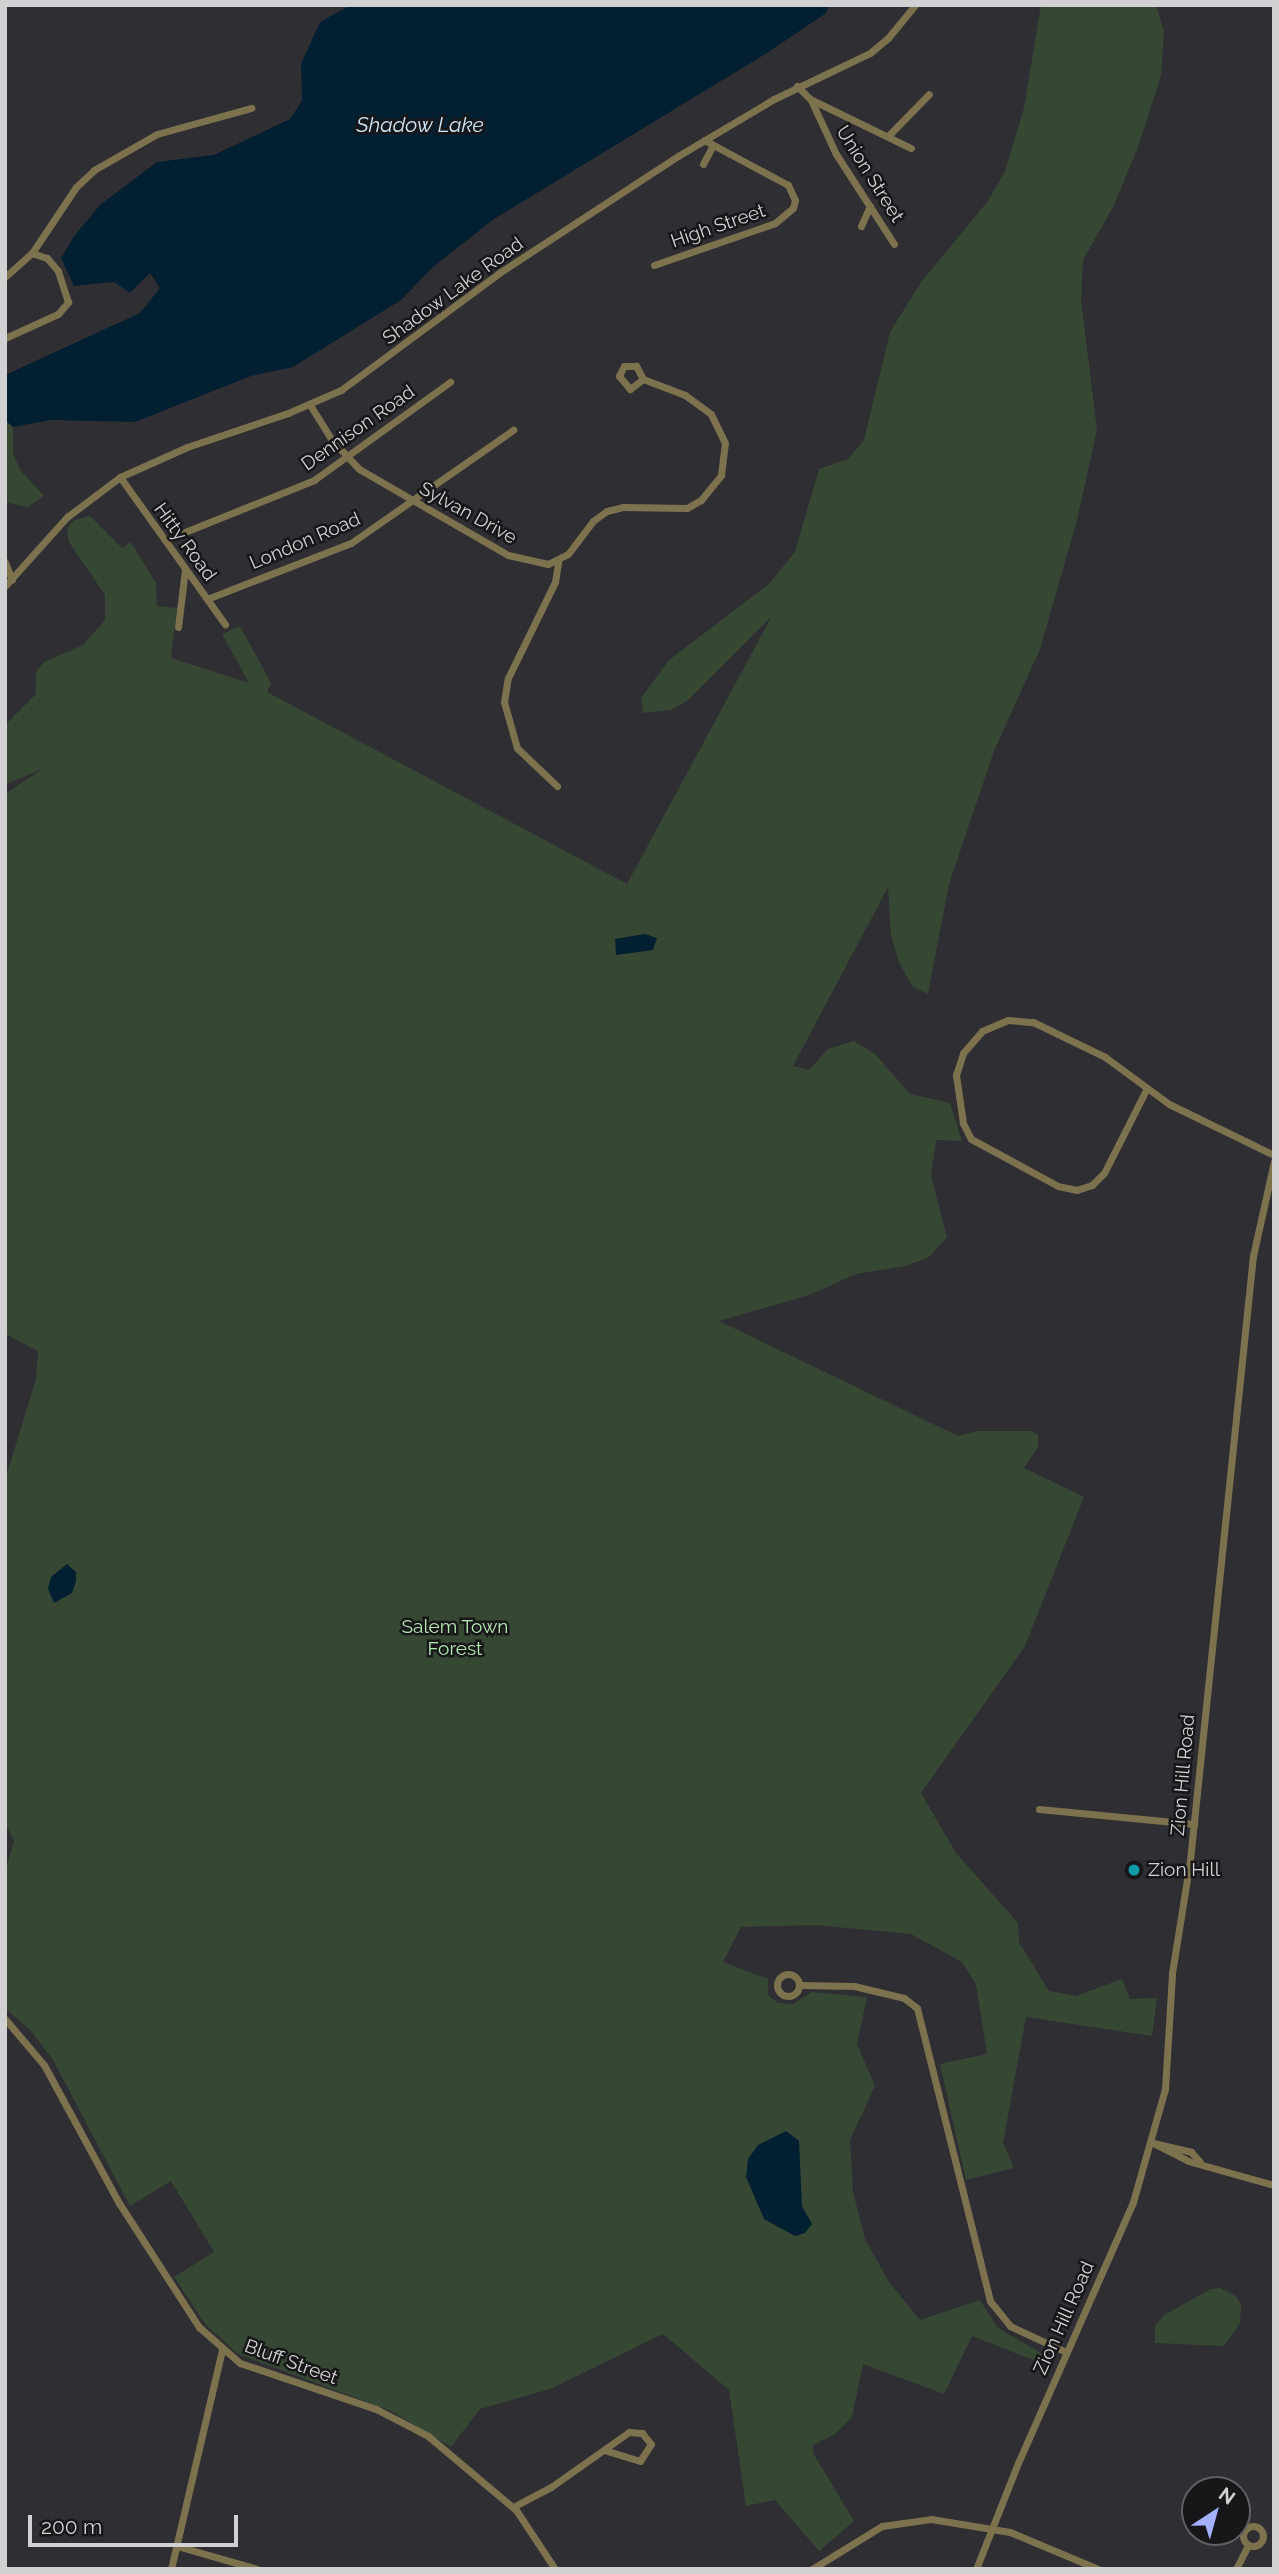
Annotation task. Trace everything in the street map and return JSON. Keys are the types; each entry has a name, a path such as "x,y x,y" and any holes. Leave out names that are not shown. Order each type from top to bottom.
{"street":[{"name":"Shadow Lake Road","path":"9,583 67,517 120,477 187,447 310,405 362,377 509,266 704,141 797,86 870,53 888,38 915,5"},
{"name":"Union Street","path":"797,86 811,100 836,154 894,244"},
{"path":"889,135 929,94"},
{"path":"811,100 889,135 911,148"},
{"path":"5,277 32,253 76,187 114,157 157,134 251,108"},
{"name":"High Street","path":"654,265 767,226 793,208 795,200 788,185 704,141"},
{"path":"703,164 713,145"},
{"path":"861,226 870,206"},
{"path":"5,338 58,314 68,302 58,271 47,258 32,253"},
{"path":"558,786 517,748 504,702 508,678 555,582 558,562 607,511 622,507 687,508 701,500 720,475 724,443 711,414 685,395 643,379"},
{"name":"Dennison Road","path":"165,540 291,491 346,458 450,382"},
{"name":"Sylvan Drive","path":"310,405 346,458 508,555 531,563 558,562"},
{"name":"London Road","path":"207,599 351,543 513,430"},
{"name":"Hitty Road","path":"120,477 225,624"},
{"path":"5,562 9,583"},
{"path":"178,627 185,568"},
{"path":"1146,1090 1104,1173 1077,1190 1047,1180 971,1139 963,1123 956,1075 963,1053 977,1035 994,1024 1017,1020 1048,1027 1083,1045 1146,1090 1274,1155"},
{"name":"Zion Hill Road","path":"976,2569 1066,2351 1133,2202 1153,2143 1165,2089 1172,1973 1194,1824 1253,1256 1274,1161"},
{"path":"1039,1809 1194,1824"},
{"path":"800,1985 854,1986 904,1998 917,2008 989,2301 1010,2326 1066,2351"},
{"name":"Bluff Street","path":"5,2019 44,2065 105,2180 189,2315 222,2350 254,2369 392,2416 428,2437 513,2507 555,2569"},
{"path":"1153,2143 1188,2161 1200,2162 1274,2185"},
{"path":"171,2569 222,2350"},
{"path":"513,2507 635,2431 651,2444 640,2461 605,2450"},
{"path":"812,2569 872,2531 906,2519 992,2528 1036,2541 1098,2569"},
{"path":"177,2546 257,2569"},
{"path":"1236,2569 1248,2546"}],"green space":[{"name":"Salem Town Forest","path":"1041,5 1156,5 1164,32 1161,76 1138,147 1114,205 1083,260 1081,300 1097,430 1077,520 1040,649 994,751 949,884 928,994 912,986 899,962 891,936 888,887 793,1066 809,1070 828,1049 854,1041 875,1054 910,1094 950,1103 962,1141 936,1140 931,1176 947,1237 929,1257 906,1266 856,1274 809,1295 719,1321 958,1436 977,1431 1032,1431 1038,1435 1038,1447 1024,1468 1084,1497 1025,1646 921,1793 956,1853 1018,1923 1019,1942 1049,1991 1076,1996 1122,1979 1130,1999 1157,1998 1152,2036 1026,2017 1003,2143 1014,2168 966,2180 940,2064 987,2054 976,1984 962,1962 911,1934 815,1925 741,1927 723,1962 768,1979 768,1995 778,2003 793,2004 812,1992 867,1997 857,2044 875,2086 850,2140 853,2192 865,2239 889,2282 920,2320 980,2300 998,2328 1051,2359 1049,2366 972,2336 944,2394 863,2364 852,2417 834,2435 813,2445 813,2453 854,2521 819,2551 775,2500 746,2506 729,2390 663,2334 550,2389 480,2409 451,2447 391,2411 238,2354 206,2325 174,2277 214,2252 171,2181 130,2206 53,2060 31,2031 5,2008 5,1873 14,1841 5,1822 5,1480 36,1379 38,1351 5,1334 5,794 44,768 5,785 5,725 36,694 36,672 44,662 83,645 105,620 105,595 69,542 67,529 74,520 90,516 122,548 131,542 156,583 157,606 177,608 171,658 249,683 222,634 240,626 271,683 267,692 627,884 772,616 687,701 671,710 643,713 641,698 669,660 769,584 795,552 819,469 848,459 864,440 890,332 922,281 988,201 1005,171 1024,108"},
{"path":"5,420 13,427 13,454 21,471 44,496 27,507 5,502"},
{"path":"1220,2288 1236,2296 1241,2305 1240,2323 1224,2346 1155,2343 1155,2326 1164,2315 1211,2289"}],"water":[{"name":"Shadow Lake","path":"351,5 829,5 826,13 767,53 494,219 433,267 401,300 293,367 251,376 135,422 51,420 13,427 5,420 5,375 140,313 160,288 150,273 130,293 114,282 74,286 61,258 75,235 100,205 157,162 214,155 290,119 302,101 301,64 320,22"},
{"path":"645,934 657,938 653,950 616,955 615,939"},
{"path":"67,1564 76,1572 72,1593 54,1603 48,1589 51,1577"},
{"path":"786,2131 799,2141 802,2206 812,2224 805,2233 795,2236 764,2219 746,2177 748,2159 758,2145"}],"place":[{"name":"Zion Hill","path":"1134,1870"}]}
